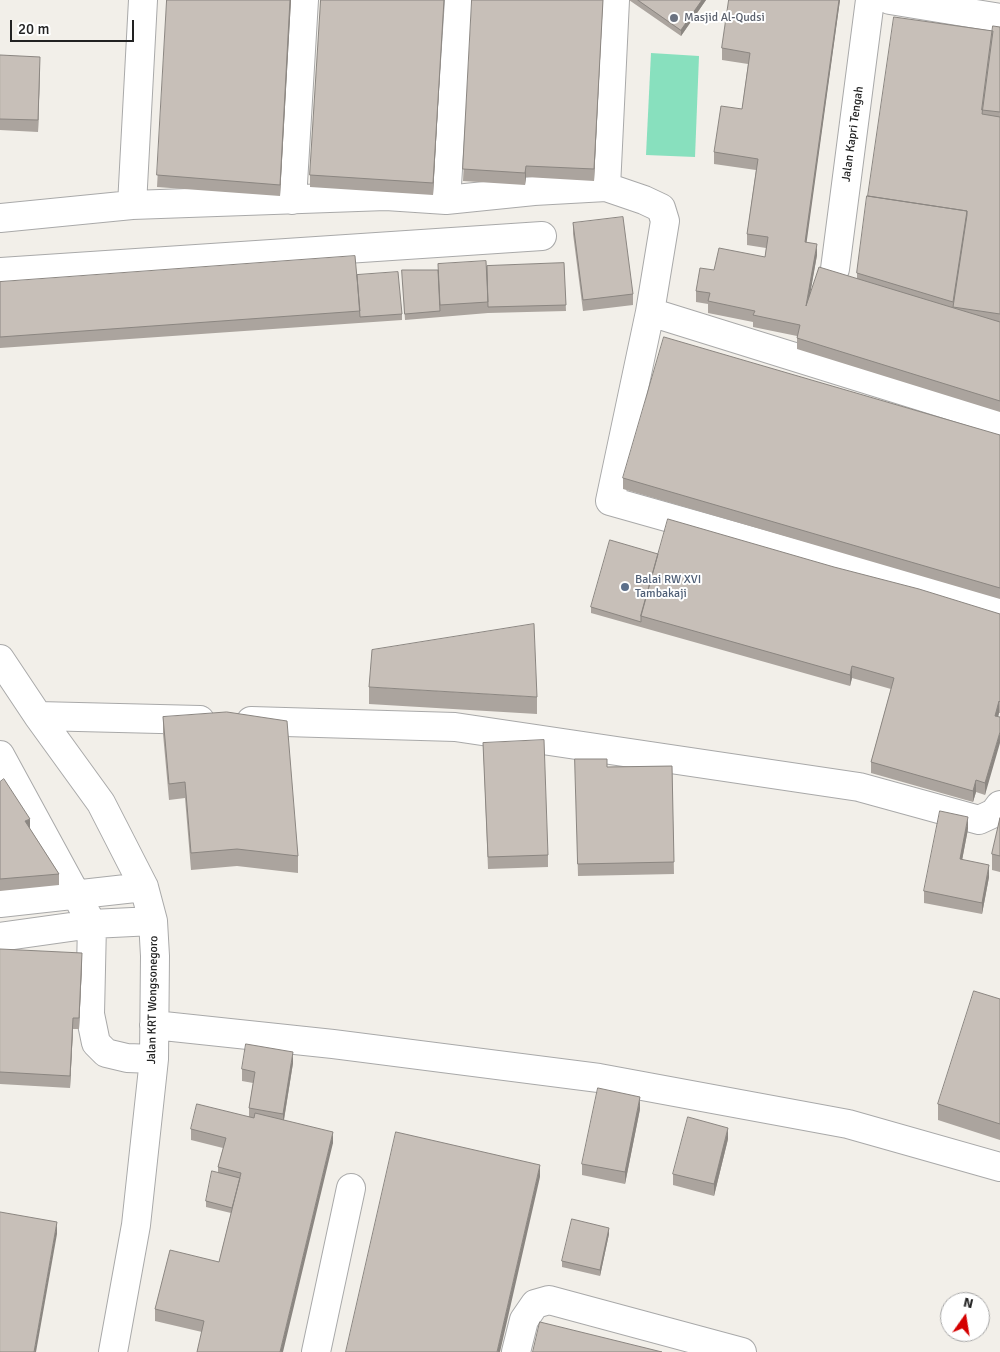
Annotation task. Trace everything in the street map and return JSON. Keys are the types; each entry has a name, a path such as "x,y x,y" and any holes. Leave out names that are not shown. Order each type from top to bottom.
{"street":[{"path":"132,205 143,0"},
{"path":"292,200 304,0"},
{"path":"446,200 459,0"},
{"path":"606,187 615,0"},
{"name":"Jalan Kapri Tengah","path":"835,268 870,0"},
{"path":"890,0 1000,18"},
{"path":"0,218 132,205 386,196 446,200 534,191 606,187 644,200 661,208 665,221 650,312 610,501 1000,611"},
{"path":"0,272 542,236"},
{"path":"650,312 1000,421"},
{"name":"Jalan KRT Wongsonegoro","path":"0,659 38,716 101,803 144,887 153,921 155,956 154,1059 136,1225 113,1352"},
{"path":"38,716 455,727 859,787 979,820 994,813 1000,805"},
{"path":"0,755 92,924 90,1014 96,1043 106,1053 127,1058 154,1059"},
{"path":"0,902 144,887"},
{"path":"0,937 92,924 153,921"},
{"path":"154,1025 332,1044 599,1078 848,1124 1000,1167"},
{"path":"316,1352 351,1188"},
{"path":"516,1352 524,1320 535,1304 549,1300 742,1352"}],"green space":[{"path":"651,53 699,56 695,157 646,155"}],"building":[{"path":"167,0 290,0 280,185 157,175"},
{"path":"321,0 444,0 433,183 310,175"},
{"path":"472,0 603,0 594,169 526,166 525,173 463,169"},
{"name":"Masjid Al-Qudsi","path":"638,0 702,0 681,30"},
{"path":"729,0 839,0 805,242 817,244 806,306 819,267 1000,322 1000,401 797,338 800,325 753,315 755,311 708,301 710,293 696,291 700,268 714,270 719,248 765,257 768,237 747,234 758,159 714,152 721,106 742,109 750,53 722,48"},
{"path":"894,17 993,31 982,114 1000,117 1000,314 953,307 967,211 868,196"},
{"path":"993,26 1000,27 1000,112 982,110"},
{"path":"0,55 40,57 38,120 0,119"},
{"path":"867,196 967,211 953,302 857,273"},
{"path":"623,217 633,294 583,300 573,223"},
{"path":"355,256 360,311 0,337 0,282"},
{"path":"486,261 488,302 440,305 438,264"},
{"path":"564,263 566,305 488,307 487,266"},
{"path":"402,270 438,270 440,311 405,314"},
{"path":"398,272 402,314 360,317 357,275"},
{"path":"664,337 1000,435 1000,588 623,478"},
{"path":"668,519 834,567 919,589 1000,614 1000,702 995,716 1000,717 1000,732 985,783 976,780 973,791 871,762 894,678 852,666 850,675 641,616"},
{"name":"Balai RW XVI Tambakaji","path":"610,540 658,554 641,622 591,607"},
{"path":"534,624 537,697 369,687 372,650"},
{"path":"227,712 287,721 298,856 237,849 191,853 185,782 169,784 163,717"},
{"path":"544,740 548,855 488,857 483,743"},
{"path":"575,759 607,759 607,767 672,766 674,862 578,864"},
{"path":"4,779 30,819 25,821 59,874 0,879 0,782"},
{"path":"940,811 968,817 960,859 989,865 982,903 924,891"},
{"path":"1000,818 1000,856 992,854"},
{"path":"0,949 82,953 79,1018 73,1018 70,1076 0,1072"},
{"path":"974,991 1000,999 1000,1124 938,1104"},
{"path":"246,1044 293,1052 283,1114 249,1108 255,1072 242,1069"},
{"path":"598,1088 640,1097 625,1172 582,1164"},
{"path":"197,1104 254,1118 255,1113 333,1132 280,1352 197,1352 204,1321 155,1309 170,1250 219,1262 241,1173 218,1167 226,1138 191,1129"},
{"path":"688,1117 728,1128 714,1184 673,1174"},
{"path":"396,1132 540,1165 497,1352 346,1352"},
{"path":"212,1171 240,1178 232,1208 206,1201"},
{"path":"0,1212 57,1222 34,1352 0,1352"},
{"path":"572,1219 609,1228 600,1270 562,1261"},
{"path":"540,1322 662,1352 533,1352"}],"place":[{"name":"Masjid Al-Qudsi","path":"674,18"},
{"name":"Balai RW XVI Tambakaji","path":"625,587"}]}
